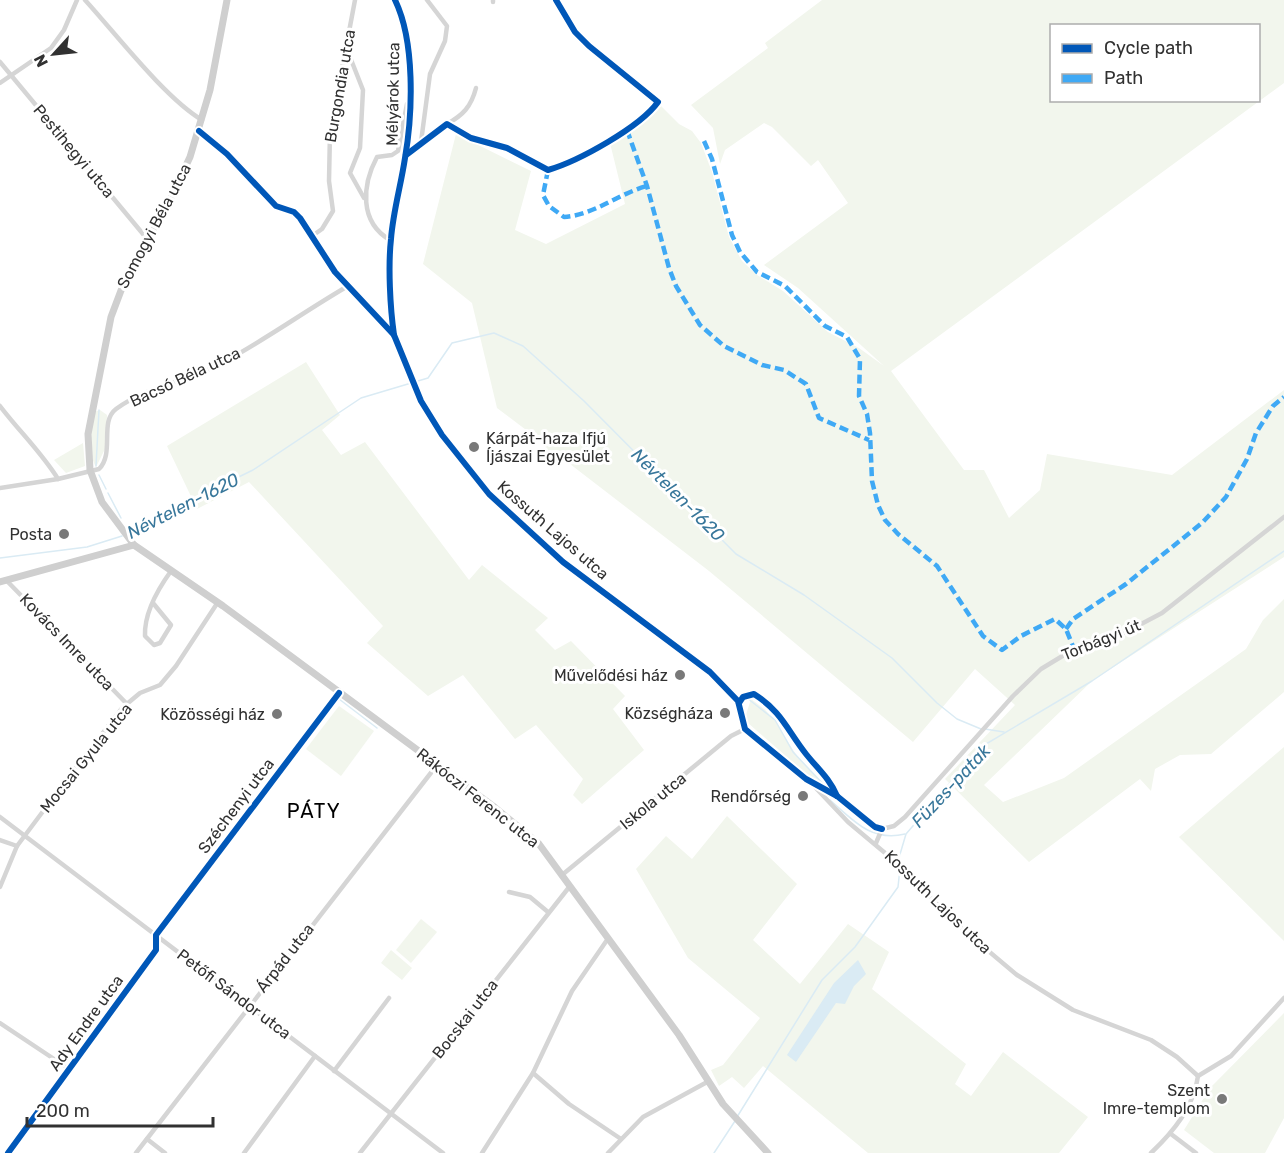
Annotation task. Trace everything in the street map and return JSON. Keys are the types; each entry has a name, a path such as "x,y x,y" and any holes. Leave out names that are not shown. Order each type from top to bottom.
{"main road":[{"name":"Somogyi Béla utca","path":"112,519 96,490 90,470 88,434 90,411 111,317 128,272 178,184 200,131 227,0"},
{"name":"Rákóczi Ferenc utca","path":"112,519 132,543 218,602 526,832 544,850 607,940 679,1035 739,1123 768,1153"},
{"path":"4,582 132,543"}],"street":[{"path":"0,83 12,77 51,48 64,30 76,0"},
{"path":"85,0 160,83 191,114 202,120"},
{"name":"Burgondia utca","path":"312,236 322,229 333,211 329,181 330,132 348,52 356,0"},
{"name":"Mélyárok utca","path":"394,335 391,309 390,240 406,155 409,50 406,28 395,0"},
{"name":"Mélyárok utca","path":"421,142 430,74 445,41 447,26 427,0"},
{"path":"447,124 471,138 507,148 548,170 627,130 650,112 658,102 575,32 556,0"},
{"path":"348,52 363,90 360,148 350,173 364,198 375,227 390,240"},
{"name":"Pestihegyi utca","path":"0,62 148,240"},
{"name":"Mélyárok utca","path":"406,155 421,142 463,115 470,106 476,88"},
{"path":"364,198 369,176 377,157 392,155 398,151 408,90"},
{"path":"200,131 231,158 276,206 294,212 348,286"},
{"name":"Kossuth Lajos utca","path":"348,286 394,335 414,384 442,435 489,494 564,562 710,672 739,703 745,696 754,694 778,712 807,756 824,773 837,796"},
{"name":"Bacsó Béla utca","path":"90,470 99,469 105,460 109,416 115,410 134,399 219,365 348,286"},
{"path":"0,406 21,435 47,462 58,479"},
{"path":"0,488 58,479 90,470"},
{"name":"Torbágyi út","path":"882,829 894,826 905,818 1013,696 1048,664 1074,649 1126,632 1162,613 1284,517"},
{"path":"153,603 171,625 160,643 154,645 145,636 144,630 153,603 158,590 171,571"},
{"name":"Kovács Imre utca","path":"4,582 126,704"},
{"name":"Mocsai Gyula utca","path":"0,887 24,835 126,704 140,693 159,685 176,666 218,602"},
{"name":"Széchenyi utca","path":"156,935 339,693"},
{"path":"739,703 745,729"},
{"name":"Kossuth Lajos utca","path":"745,729 811,782 848,822 876,843 903,868 954,922 1017,975 1048,997 1073,1010 1152,1040 1177,1057 1198,1076"},
{"name":"Iskola utca","path":"562,875 731,736 745,729"},
{"name":"Árpád utca","path":"136,1153 437,765"},
{"name":"Kossuth Lajos utca","path":"811,782 837,796 875,827 882,829 876,843"},
{"name":"Petőfi Sándor utca","path":"0,817 443,1153"},
{"path":"0,840 17,846"},
{"name":"Bocskai utca","path":"360,1153 570,886"},
{"path":"509,892 530,897 548,912"},
{"name":"Ady Endre utca","path":"8,1153 156,951 156,935"},
{"path":"482,1153 532,1073 572,992 607,940"},
{"path":"334,1071 389,998"},
{"path":"1151,1153 1171,1134 1196,1091 1198,1076 1231,1056 1284,998"},
{"path":"0,1023 69,1069"},
{"path":"244,1153 315,1056"},
{"path":"532,1073 569,1104 621,1139"},
{"path":"608,1153 659,1107 709,1081"},
{"path":"1171,1134 1196,1153"},
{"path":"147,1139 165,1153"}],"shaded area":[{"path":"822,0 1284,0 1284,83 1260,101 1260,24 1050,24 1050,102 1258,102 891,371 964,470 984,470 1009,518 1040,490 1047,454 1172,475 1284,390 1284,557 1092,681 984,785 1003,802 1064,778 1246,649 1263,620 1284,599 1284,692 1211,754 1180,755 1155,769 1151,791 1140,779 1029,862 945,779 1015,705 975,669 913,742 709,571 557,454 554,460 543,452 546,445 497,408 472,303 423,264 456,134 531,171 515,230 546,244 625,204 610,143 637,127 661,106 679,124 692,131 701,143 712,172 729,237 742,261 757,275 783,291 828,332 859,348 884,366 798,288 764,265 848,203 818,160 811,166 772,127 764,123 725,150 720,164 713,128 691,105 768,48 765,43"},
{"path":"306,362 340,415 322,430 341,455 365,442 469,580 482,565 548,618 535,630 555,650 571,641 625,696 613,709 644,750 582,804 573,795 583,779 536,725 515,739 463,675 428,696 367,643 383,626 249,482 197,509 167,446"},
{"path":"100,410 107,415 106,447 96,467 90,447 94,412"},
{"path":"83,443 85,466 66,473 54,460"},
{"path":"751,699 774,719 798,757 827,788 826,791 748,723 745,718"},
{"path":"339,706 374,731 341,776 306,749"},
{"path":"1284,747 1284,941 1179,837"},
{"path":"727,816 797,884 753,940 800,984 848,924 889,952 872,989 966,1064 955,1084 971,1096 1003,1052 1088,1117 1059,1153 868,1153 763,1066 744,1088 732,1077 719,1086 711,1070 723,1065 760,1018 688,958 636,869 666,836 692,859"},
{"path":"421,919 437,932 411,963 396,950"},
{"path":"391,950 412,968 402,980 381,963"},
{"path":"858,960 866,974 854,986 845,1004 836,1003 796,1062 787,1055 834,983"},
{"path":"1284,1013 1284,1118 1265,1153 1214,1153 1184,1130 1210,1088"}],"waterway":[{"name":"Névtelen-1620","path":"128,531 253,470 361,398 428,378 452,343 494,333 523,346 584,401 736,554 804,595 892,658 937,703 957,719 981,729"},
{"path":"96,466 99,410"},
{"path":"99,475 106,489"},
{"path":"108,493 121,518"},
{"name":"Névtelen-1620","path":"0,558 87,547 122,536"},
{"name":"Füzes-patak","path":"898,861 906,834 981,747 1092,681 1284,551"},
{"path":"747,698 775,720 793,752 823,784"},
{"path":"339,699 377,728"},
{"name":"Névtelen-1620","path":"985,729 1004,732"},
{"path":"830,800 864,828 882,835 905,834"},
{"name":"Füzes-patak","path":"737,1117 822,980 855,947 898,887 900,868"},
{"name":"Füzes-patak","path":"714,1153 735,1121"}],"marked path":[{"path":"627,130 647,186 669,268 676,286 700,325 724,346 762,365 784,370 806,384 819,418 869,440"},
{"path":"704,141 712,159 732,235 740,252 757,272 785,286 825,326 847,337 860,359 859,396 867,414 870,433 872,481 878,505 885,520 898,534 937,566 983,636 1002,650 1021,636 1055,619 1066,629 1074,649"},
{"path":"548,170 543,195 549,206 564,217 586,212 647,186"},
{"path":"1066,629 1073,619 1126,584 1202,523 1226,497 1247,459 1256,433 1273,406 1284,397"}],"cycle path":[{"path":"394,335 391,312 390,250 393,219 408,140 411,99 406,36 395,0"},
{"path":"406,155 447,124 471,138 507,148 548,170 561,166 608,142 649,112 658,102 589,46 575,32 556,0"},
{"path":"199,131 227,154 276,206 294,212 300,218 335,272 394,335 421,401 442,435 489,494 563,562 710,672 738,701 745,729 806,779 837,796 875,827 882,829"},
{"path":"8,1153 156,950 156,935 339,693"},
{"path":"739,703 743,697 754,694 771,708 827,779 837,796"}],"place":[{"name":"Kárpát-haza Ifjú Íjászai Egyesület","path":"474,447"},
{"name":"Posta","path":"64,534"},
{"name":"Művelődési ház","path":"680,675"},
{"name":"Községháza","path":"725,713"},
{"name":"Közösségi ház","path":"277,714"},
{"name":"Rendőrség","path":"803,796"},
{"name":"Szent Imre-templom","path":"1222,1099"}],"district":[{"name":"PÁTY","path":"314,811"}]}
